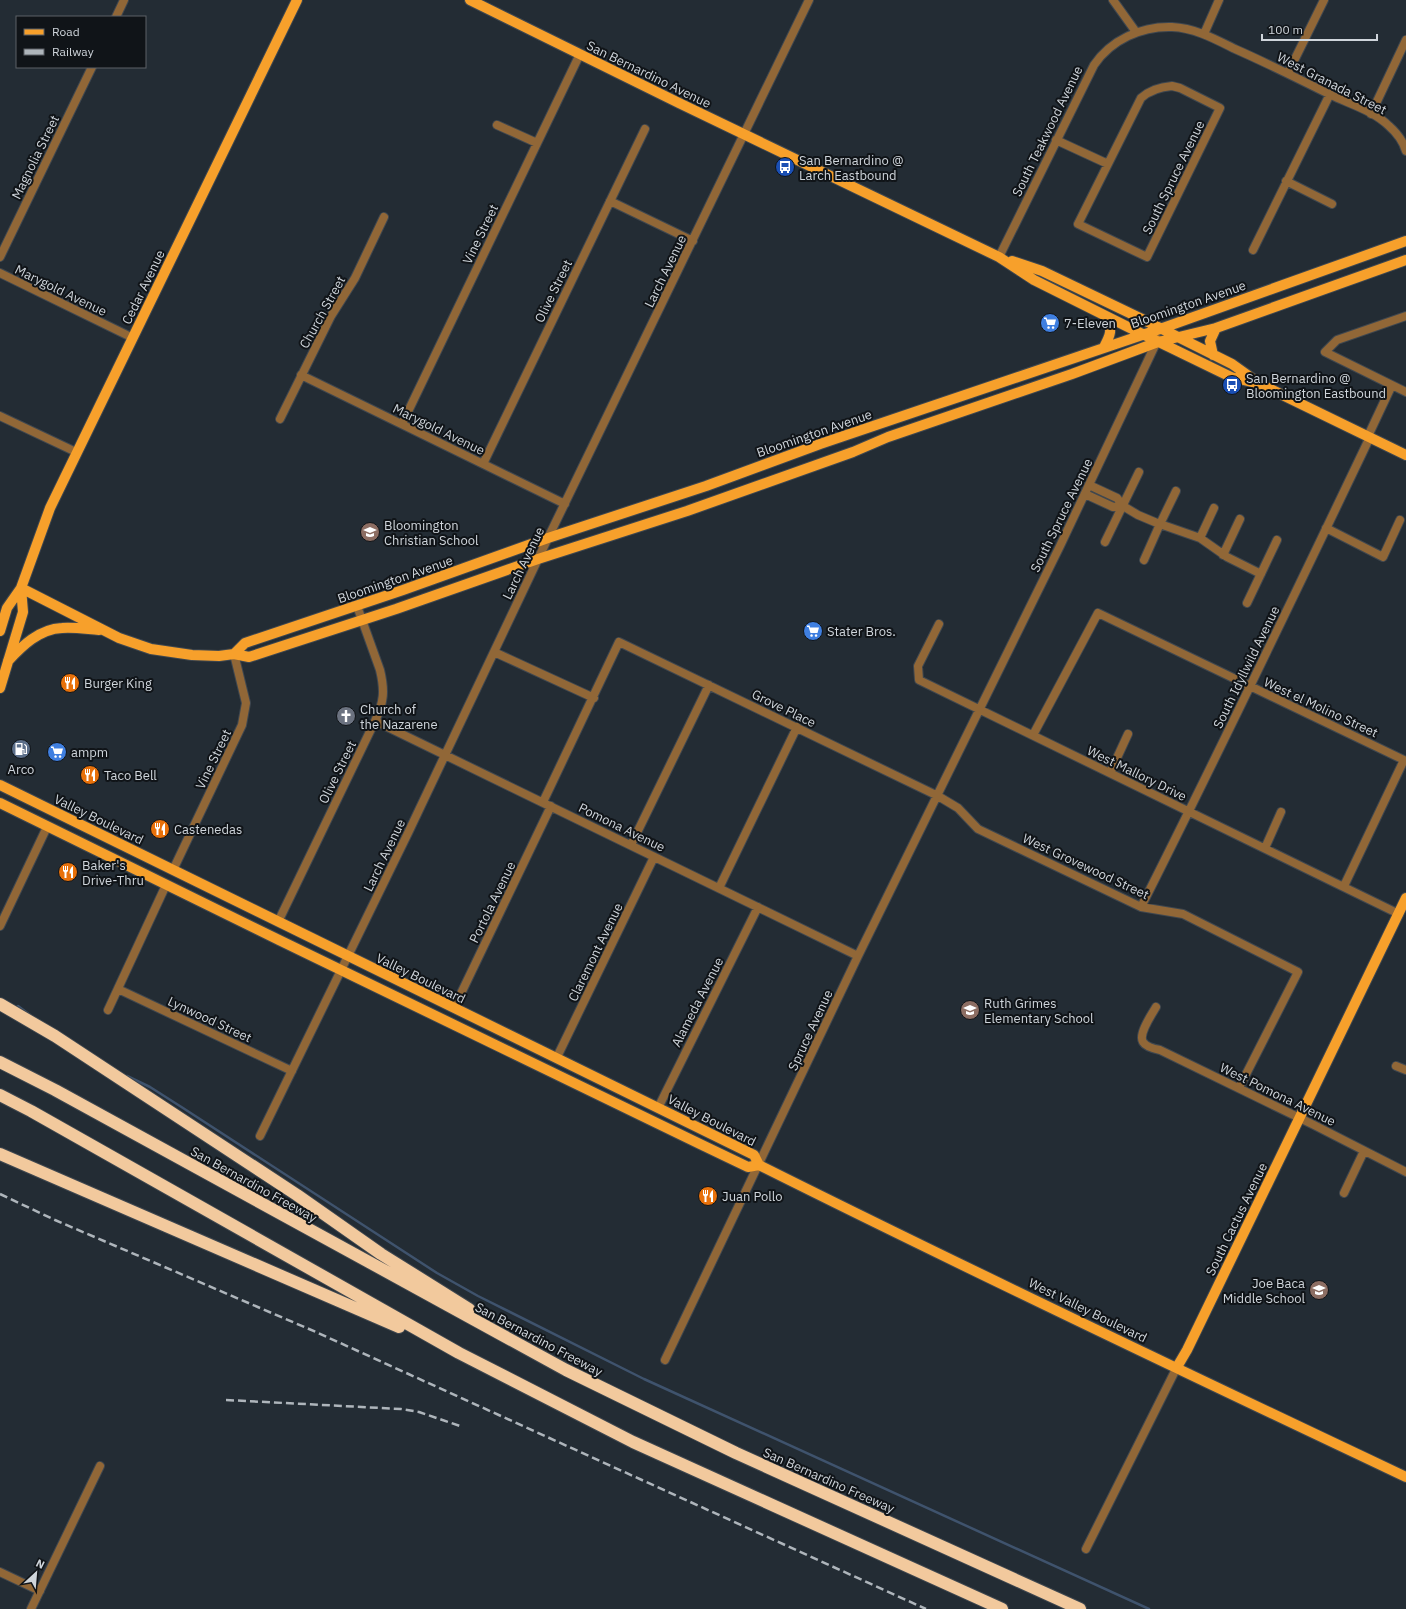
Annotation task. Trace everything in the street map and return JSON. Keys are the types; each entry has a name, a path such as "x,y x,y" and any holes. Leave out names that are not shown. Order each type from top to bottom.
{"highway":[{"path":"0,1004 55,1036 297,1195 381,1254 477,1314 547,1352 558,1366"},
{"name":"San Bernardino Freeway","path":"0,1062 62,1094 558,1366 736,1453 1080,1609"},
{"path":"0,1095 31,1111 459,1353 633,1442 1002,1609"},
{"path":"0,1154 459,1353"}],"main road":[{"name":"Cedar Avenue","path":"0,631 7,608 21,588 50,508 76,452 297,0"},
{"name":"San Bernardino Avenue","path":"470,0 999,257"},
{"name":"Bloomington Avenue","path":"234,654 245,643 357,606 548,538 706,486 934,405 1160,329 1406,240"},
{"path":"999,257 1034,280 1158,342 1231,377 1260,384"},
{"path":"999,257 1042,271 1232,364 1260,384 1406,455"},
{"name":"Bloomington Avenue","path":"21,588 135,644 172,653 206,656 234,654 249,657 538,559 687,511 853,452 888,437 1072,374 1158,342 1216,328 1406,260"},
{"path":"1104,347 1110,335 1111,327 1107,317"},
{"path":"1213,355 1210,341 1216,328"},
{"path":"888,437 906,424 932,414 935,411 934,405"},
{"path":"759,466 764,483"},
{"name":"Cedar Avenue","path":"0,688 23,612 21,588"},
{"path":"8,661 25,644 39,635 50,631 60,628 104,630"},
{"name":"Valley Boulevard","path":"0,785 754,1155 759,1165 748,1167 0,803"},
{"name":"South Cactus Avenue","path":"1177,1367 1187,1350 1406,898"},
{"name":"West Valley Boulevard","path":"759,1165 1238,1398 1406,1477"}],"street":[{"path":"116,16 124,0"},
{"name":"Larch Avenue","path":"260,1136 342,970 548,538 809,0"},
{"path":"1113,0 1136,32"},
{"path":"1204,34 1219,0"},
{"path":"1288,73 1324,0"},
{"name":"West Granada Street","path":"1136,32 1172,27 1204,34 1371,114 1389,125 1404,143 1406,151"},
{"name":"South Teakwood Avenue","path":"999,257 1096,62 1113,46 1136,32"},
{"path":"1371,114 1406,40"},
{"name":"Vine Street","path":"402,424 580,54"},
{"name":"Magnolia Street","path":"0,257 92,68"},
{"name":"South Spruce Avenue","path":"1172,86 1180,88 1220,108 1147,257 1078,224 1108,164 1141,98 1148,92 1162,87 1172,86"},
{"path":"1253,250 1330,94"},
{"path":"497,125 537,144"},
{"name":"Olive Street","path":"483,464 645,129"},
{"path":"1056,140 1108,164"},
{"path":"1286,181 1332,204"},
{"path":"610,201 693,241"},
{"name":"Church Street","path":"280,419 331,316 355,278 384,217"},
{"name":"Marygold Avenue","path":"0,273 133,338"},
{"path":"1406,316 1337,340 1325,352 1406,392"},
{"name":"South Spruce Avenue","path":"980,711 1158,342 1160,329"},
{"name":"Marygold Avenue","path":"301,375 565,504"},
{"name":"South Idyllwild Avenue","path":"1141,907 1250,687 1392,386"},
{"path":"0,416 76,452"},
{"path":"1105,542 1139,472"},
{"path":"1089,485 1117,498 1123,506 1160,524 1200,538 1223,555 1261,574"},
{"path":"1144,560 1176,491"},
{"path":"1085,494 1114,507 1123,506"},
{"path":"1200,538 1214,508"},
{"path":"1223,555 1240,520"},
{"path":"1326,528 1383,557 1400,520"},
{"path":"1247,603 1277,540"},
{"name":"Olive Street","path":"278,922 375,721 383,700 383,681 380,670 357,606"},
{"name":"West el Molino Street","path":"1033,735 1098,613 1404,760 1344,886"},
{"name":"West Mallory Drive","path":"939,624 918,666 919,680 1399,914"},
{"name":"Grove Place","path":"619,642 938,796"},
{"name":"Portola Avenue","path":"454,1008 619,642"},
{"path":"494,652 594,698"},
{"name":"Vine Street","path":"173,870 242,725 246,703 234,654"},
{"path":"631,845 709,685"},
{"name":"Spruce Avenue","path":"665,1360 858,956 980,711"},
{"name":"Pomona Avenue","path":"375,721 446,754 858,956"},
{"path":"719,888 796,727"},
{"path":"1110,773 1128,734"},
{"name":"West Grovewood Street","path":"938,796 958,808 978,829 1141,907 1183,914 1298,972 1239,1088"},
{"path":"1265,848 1282,812"},
{"path":"0,926 47,827"},
{"name":"Claremont Avenue","path":"557,1058 654,857"},
{"path":"108,1010 166,885"},
{"name":"Alameda Avenue","path":"658,1108 758,907"},
{"name":"Lynwood Street","path":"118,989 292,1071"},
{"name":"West Pomona Avenue","path":"1156,1006 1142,1034 1143,1042 1147,1046 1160,1050 1239,1088 1406,1172"},
{"path":"1396,1066 1406,1070"},
{"path":"1344,1193 1364,1150"},
{"name":"South Cactus Avenue","path":"1086,1549 1177,1367"},
{"path":"31,1609 100,1466"},
{"path":"0,1572 40,1591"}],"waterway":[{"path":"18,1006 30,1015"},
{"path":"127,1076 150,1087 437,1273 478,1296 644,1379 1149,1609"}],"railway":[{"path":"0,1194 55,1220 316,1332 926,1609"},
{"path":"226,1400 401,1409 419,1412 463,1427"}],"place":[{"name":"San Bernardino @ Larch Eastbound","path":"785,167"},
{"name":"7-Eleven","path":"1050,323"},
{"name":"San Bernardino @ Bloomington Eastbound","path":"1232,385"},
{"name":"Bloomington Christian School","path":"370,532"},
{"name":"Stater Bros.","path":"813,631"},
{"name":"Burger King","path":"70,683"},
{"name":"Church of the Nazarene","path":"346,716"},
{"name":"Arco","path":"21,749"},
{"name":"ampm","path":"57,752"},
{"name":"Taco Bell","path":"90,775"},
{"name":"Castenedas","path":"160,829"},
{"name":"Baker's Drive-Thru","path":"68,872"},
{"name":"Ruth Grimes Elementary School","path":"970,1010"},
{"name":"Juan Pollo","path":"708,1196"},
{"name":"Joe Baca Middle School","path":"1319,1290"}]}
